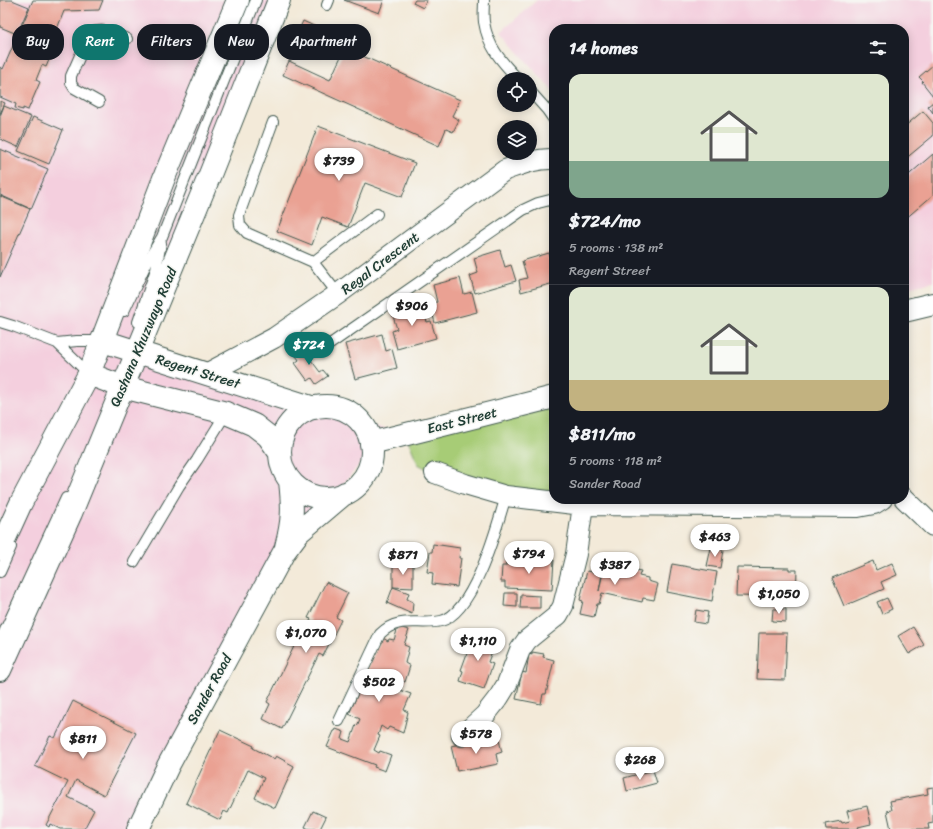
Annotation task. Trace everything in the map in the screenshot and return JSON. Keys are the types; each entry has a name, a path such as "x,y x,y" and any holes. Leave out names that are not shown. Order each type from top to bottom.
{"main road":[{"name":"Qashana Khuzwayo Road","path":"0,549 21,503 106,380 120,347 166,173 238,0"},
{"name":"Qashana Khuzwayo Road","path":"0,670 71,513 106,380 279,0"},
{"path":"909,306 933,304"},
{"name":"Regent Street","path":"120,347 314,408"},
{"name":"Regent Street","path":"106,380 226,413 254,425 268,436 280,453"},
{"name":"East Street","path":"371,443 549,398"},
{"path":"328,406 343,410 356,417 366,429 371,443 371,458 367,473 358,485 345,494 330,498 315,497 301,491 290,481 282,468 280,453 282,438 289,425 300,414 314,408 328,406"},
{"name":"Sander Road","path":"284,552 291,529 293,508 290,481"},
{"name":"Sander Road","path":"138,829 168,766 284,552 299,532 345,494"}],"street":[{"name":"Regal Crescent","path":"206,374 274,338 338,294 505,170 530,160 549,158"},
{"path":"435,473 506,496 549,501"},
{"path":"909,503 933,526"},
{"path":"574,504 858,507 874,504"},
{"path":"462,736 485,714 499,697 507,684 520,650 527,640 558,615 563,606 576,554 583,505"}],"lane":[{"path":"120,347 139,278 162,237 256,0"},
{"path":"484,0 484,21 489,41 498,58 511,72"},
{"path":"78,60 71,76 71,83 74,88 99,102"},
{"path":"537,98 549,112"},
{"path":"273,122 239,215 240,226 247,233 313,262 338,294"},
{"path":"323,349 523,210 538,203 549,200"},
{"path":"313,262 377,214"},
{"path":"120,347 156,269 162,237"},
{"name":"Regent Street","path":"0,322 57,343 106,380"},
{"name":"Regent Street","path":"57,343 76,341 120,347"},
{"path":"0,572 41,482 106,380"},
{"path":"0,641 89,449 106,380"},
{"path":"134,562 179,486 226,413"},
{"path":"339,721 380,634 383,631 402,622 429,623 450,618 468,596 480,574 506,496"}],"shaded area":[{"path":"0,0 277,0 267,24 214,24 214,60 253,60 137,351 316,409 406,435 374,447 283,556 140,829 0,829"},
{"path":"537,0 933,0 933,282 909,288 909,24 549,24 549,87 501,32"}],"green space":[{"path":"549,397 549,502 506,497 434,473 418,464 406,435"},
{"path":"572,504 876,504 858,508"}],"building":[{"path":"0,0 12,0 29,7 21,24 12,24 12,32 0,27"},
{"path":"33,0 103,0 99,10 64,11 59,24 23,24"},
{"path":"344,0 384,0 379,13"},
{"path":"415,0 427,0 423,8 413,3"},
{"path":"303,21 310,24 302,24"},
{"path":"12,48 12,60 49,60 46,67 42,65 36,80 40,82 28,110 23,108 23,110 15,108 16,104 0,97 0,67 3,69"},
{"path":"339,60 371,60 460,100 452,116 459,120 453,132 446,129 439,146 283,75 289,61 330,80"},
{"path":"933,65 933,96 919,77"},
{"path":"0,101 5,103 0,114"},
{"path":"933,102 933,113 928,106"},
{"path":"4,106 31,117 18,147 0,139 0,116"},
{"path":"923,111 933,123 933,136 909,156 909,123"},
{"path":"33,117 63,130 49,164 18,151"},
{"path":"318,126 415,163 402,197 365,183 348,227 322,217 312,245 277,231"},
{"path":"0,149 48,169 31,209 0,195"},
{"path":"933,154 933,195 909,216 909,175"},
{"path":"0,196 30,209 0,277"},
{"path":"500,250 505,267 511,265 516,281 475,293 470,276 478,273 474,258"},
{"path":"549,253 549,284 521,292 519,280 527,278 522,261"},
{"path":"460,278 464,294 472,292 477,312 435,323 430,304 437,302 433,285"},
{"path":"422,305 427,322 431,321 436,338 397,349 392,331 397,329 392,313"},
{"path":"382,334 386,351 392,349 397,368 355,379 345,344"},
{"path":"306,345 312,353 308,356 320,372 323,370 328,376 316,384 312,378 308,381 295,363 299,360 294,353"},
{"path":"433,544 460,548 459,558 461,558 457,587 432,584 433,573 427,572 430,552 432,552"},
{"path":"711,548 723,550 720,568 707,566"},
{"path":"530,558 554,560 552,590 505,588 505,582 501,582 502,566 506,566 506,561 529,563"},
{"path":"603,559 624,564 623,568 641,571 639,576 648,578 648,581 658,584 654,600 643,598 642,602 602,593 599,604 597,604 594,617 580,614 583,601 580,600 587,571 602,574 599,591 604,567 602,564"},
{"path":"873,561 876,570 892,563 897,575 881,582 884,589 844,606 832,578"},
{"path":"393,564 413,565 413,588 393,587"},
{"path":"672,564 717,572 712,601 667,592"},
{"path":"737,567 789,568 789,570 797,570 796,595 788,595 788,597 736,596"},
{"path":"326,582 348,593 336,617 341,620 323,656 319,654 282,729 263,719 270,704 267,702 301,632 304,634 311,619 308,618"},
{"path":"393,587 409,593 407,599 413,602 412,614 387,603"},
{"path":"505,593 517,593 517,607 504,606"},
{"path":"521,595 540,596 540,608 520,608"},
{"path":"887,598 892,609 882,614 877,602"},
{"path":"773,609 786,609 786,622 772,621"},
{"path":"696,610 708,612 706,624 694,622"},
{"path":"398,627 409,630 404,645 409,647 405,663 410,666 405,682 402,681 400,690 411,694 404,710 408,712 403,733 389,727 387,730 381,726 378,735 380,736 374,750 379,753 380,751 391,755 385,771 374,767 375,765 327,747 336,729 344,732 342,739 350,742 356,725 357,726 360,719 349,714 360,689 367,691 372,679 370,679 372,673 367,671 381,637 388,641 389,639 394,640"},
{"path":"913,627 924,645 909,654 898,636"},
{"path":"759,633 787,633 785,680 757,679"},
{"path":"483,636 496,641 488,662 493,664 484,689 460,681 463,671 461,670 473,637 482,640"},
{"path":"532,652 544,654 543,657 554,660 546,694 543,694 541,704 516,699 522,672 526,673 529,654 532,655"},
{"path":"73,701 136,733 104,795 76,780 68,797 94,810 84,829 60,829 50,824 49,827 46,825 68,782 35,766 50,736 55,738"},
{"path":"220,730 254,746 253,748 274,759 276,756 294,766 275,808 255,798 264,778 248,770 228,813 224,811 220,820 186,803"},
{"path":"477,740 478,745 499,740 502,752 496,754 498,764 457,771 451,746"},
{"path":"653,770 657,783 627,791 624,778"},
{"path":"933,787 933,823 928,824 929,829 891,829 887,811 892,810 890,801 928,794 927,788"},
{"path":"867,806 871,824 858,827 859,829 826,829 825,824 850,821 847,811"},
{"path":"313,811 326,817 320,829 309,829 305,827"}]}
